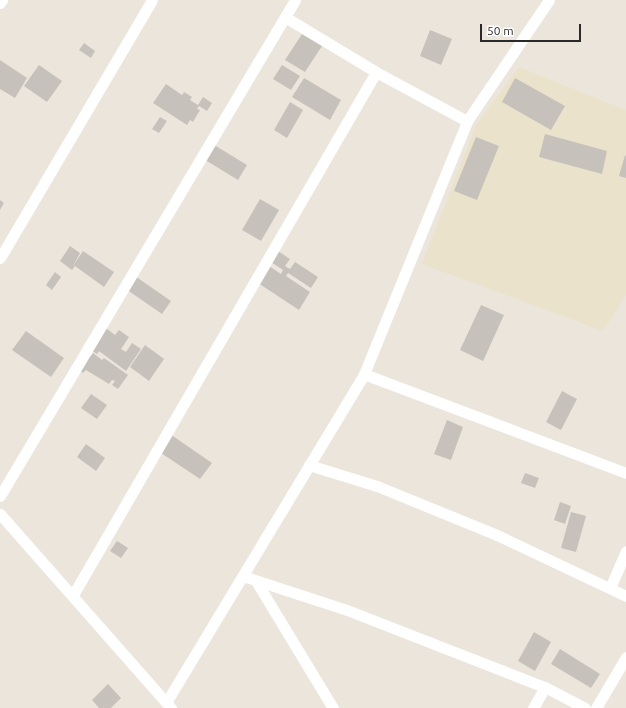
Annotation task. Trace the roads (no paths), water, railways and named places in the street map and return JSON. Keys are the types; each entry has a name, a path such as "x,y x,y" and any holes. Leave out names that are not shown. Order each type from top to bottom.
{"street":[{"path":"0,258 152,0"},
{"path":"0,496 295,0"},
{"path":"0,514 169,705 243,576 364,374 467,121 549,0"},
{"path":"285,17 376,72 467,121"},
{"path":"73,595 376,72"},
{"path":"364,374 626,473"},
{"path":"310,465 377,486 497,535 626,596"},
{"path":"610,588 626,552"},
{"path":"243,576 347,610 545,687 585,708"},
{"path":"256,581 333,708"},
{"path":"596,708 626,657"},
{"path":"533,708 545,687"}]}
